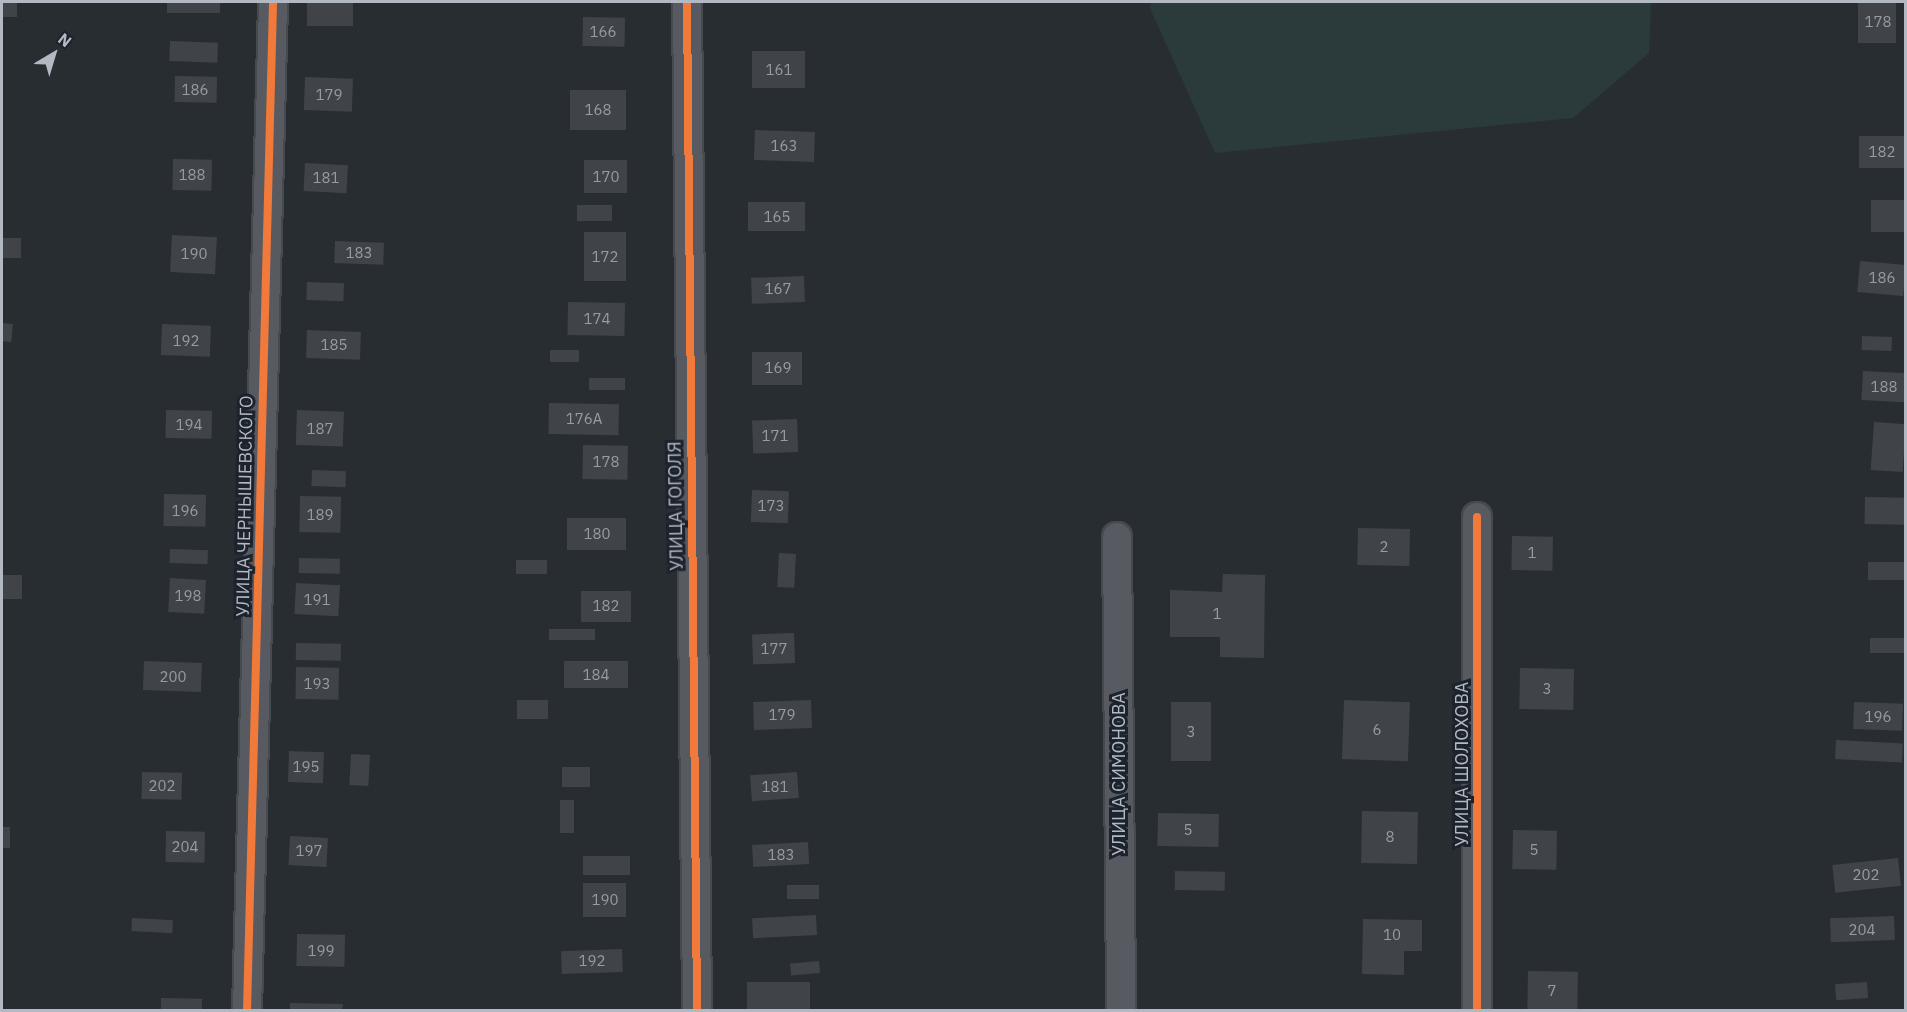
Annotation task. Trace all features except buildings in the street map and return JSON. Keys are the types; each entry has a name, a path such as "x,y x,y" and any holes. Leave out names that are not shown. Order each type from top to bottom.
{"street":[{"name":"УЛИЦА ЧЕРНЫШЕВСКОГО","path":"247,1011 273,2"},
{"name":"УЛИЦА ГОГОЛЯ","path":"687,2 697,1011"},
{"name":"УЛИЦА ШОЛОХОВА","path":"1477,517 1477,1011"},
{"name":"УЛИЦА СИМОНОВА","path":"1117,537 1121,1011"}],"shaded area":[{"path":"1151,2 1651,2 1649,53 1573,118 1215,153 1150,8"}],"cycle path":[{"path":"247,1010 273,2"},
{"path":"687,2 697,1010"},
{"path":"1477,517 1477,1010"}]}
